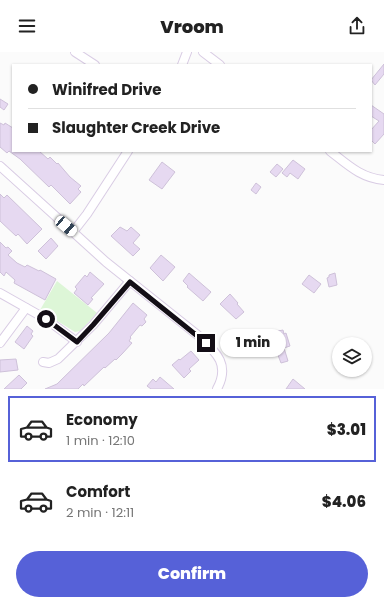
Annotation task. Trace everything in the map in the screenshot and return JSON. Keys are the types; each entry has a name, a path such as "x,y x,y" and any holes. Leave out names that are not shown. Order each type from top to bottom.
{"street":[{"path":"75,52 93,64"},
{"path":"182,64 187,52"},
{"path":"203,52 219,64"},
{"path":"73,232 87,214 127,152"},
{"path":"331,152 356,171 370,179 384,180"},
{"path":"0,166 130,282 200,337 221,362 222,378 217,389"},
{"path":"43,362 58,359 77,342 130,282"},
{"path":"0,293 46,319 77,342"},
{"path":"0,343 26,308"}],"green space":[{"path":"57,281 97,313 80,331 75,332 40,310"}],"building":[{"path":"384,64 384,74 375,85 372,79"},
{"path":"0,99 8,104 4,110 0,107"},
{"path":"372,106 384,114 384,134 375,144 372,141 372,129 379,121 372,117"},
{"path":"0,123 4,125 5,123 12,127 12,152 40,152 48,159 50,157 81,186 78,189 81,192 70,204 51,185 49,187 20,159 9,151 7,153 0,147"},
{"path":"293,160 305,169 298,179 290,173 287,177 282,173"},
{"path":"162,162 175,172 162,189 149,180"},
{"path":"277,164 283,169 276,177 270,172"},
{"path":"256,183 261,187 256,194 251,190"},
{"path":"0,194 4,198 7,195 42,229 27,244 18,234 16,236 0,221"},
{"path":"120,227 127,231 131,227 140,235 133,243 140,249 133,256 111,236"},
{"path":"51,238 58,246 46,259 38,251"},
{"path":"0,242 12,251 8,255 17,263 25,267 27,265 39,271 40,270 56,279 45,300 14,283 15,280 6,272 4,276 0,272"},
{"path":"161,255 175,267 163,281 150,268"},
{"path":"90,272 104,284 91,298 93,299 88,305 74,293 77,289 75,287 85,275 87,277"},
{"path":"189,273 211,292 203,301 187,287 188,286 183,281"},
{"path":"335,273 337,285 329,287 327,278 329,275"},
{"path":"309,275 321,284 314,293 302,284"},
{"path":"230,294 244,312 236,319 220,304"},
{"path":"133,303 147,315 144,319 146,322 142,326 140,325 130,337 131,338 129,341 132,343 116,360 115,359 105,368 104,367 84,386 83,384 78,389 45,389 57,384 109,333"},
{"path":"27,326 33,331 31,334 33,336 24,349 15,342"},
{"path":"283,330 284,334 286,333 290,346 284,348 288,361 281,363 276,350 269,352 266,343 275,340 273,332"},
{"path":"191,351 199,360 189,369 191,371 184,378 172,365"},
{"path":"16,359 18,370 0,372 0,360"},
{"path":"19,375 27,383 21,389 4,389"},
{"path":"160,377 174,389 151,389 147,386 153,379 156,382"},
{"path":"293,379 305,389 286,389"}],"route":[{"path":"46,319 63,330 77,342 130,282 206,343"}]}
